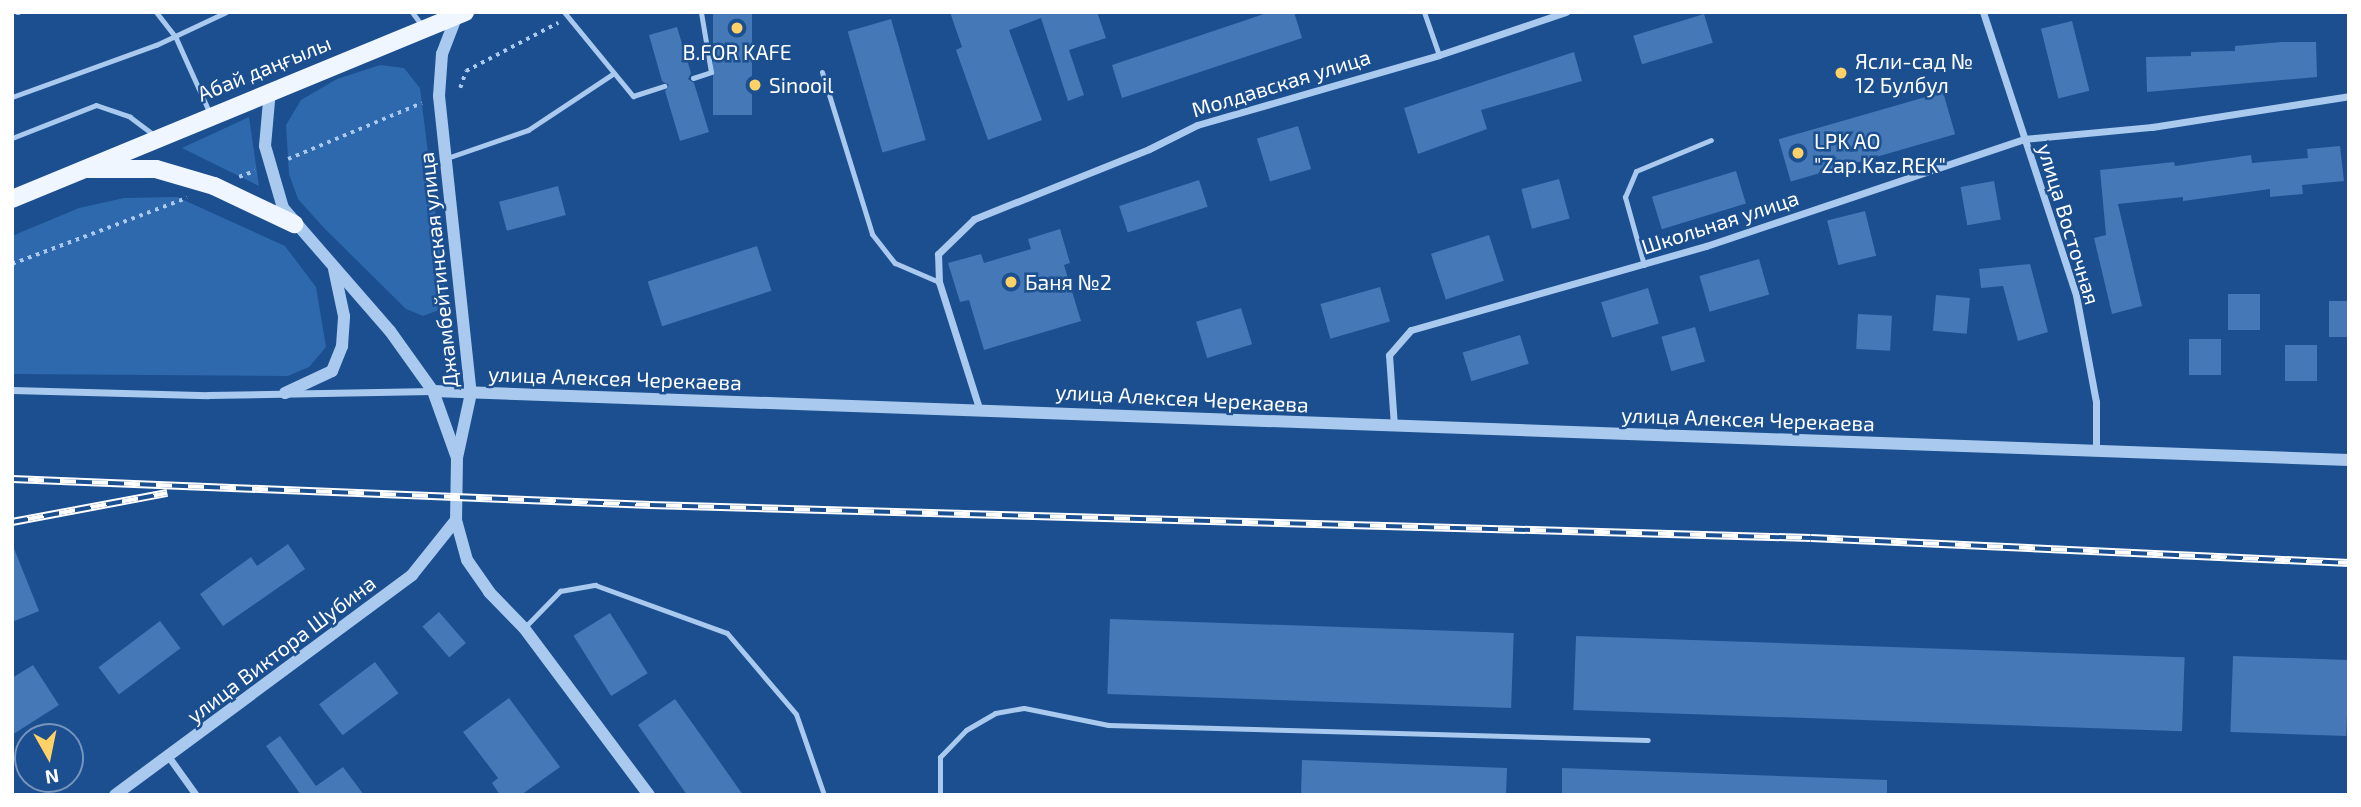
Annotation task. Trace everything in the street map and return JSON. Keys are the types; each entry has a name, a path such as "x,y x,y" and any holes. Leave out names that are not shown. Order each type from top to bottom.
{"main road":[{"name":"Абай даңғылы","path":"12,200 210,114 461,14"},
{"path":"81,169 156,169 214,186 294,224"}],"street":[{"name":"Молдавская улица","path":"939,282 938,254 974,219 1149,149 1197,125 1438,55 1566,12"},
{"name":"улица Восточная","path":"1983,12 2076,295 2096,402 2096,451"},
{"name":"Джамбейтинская улица","path":"461,14 442,54 439,96 471,393 457,457 456,520 467,560 489,592 524,628 649,795"},
{"path":"271,90 265,146 274,186 294,224 390,331 433,391 457,457"},
{"name":"Школьная улица","path":"1394,426 1389,355 1411,330 1644,265 2024,139 2152,127 2349,96"},
{"path":"285,393 332,371 342,346 344,316 333,265"},
{"path":"939,282 979,408"},
{"name":"улица Алексея Черекаева","path":"12,390 285,393 433,391 979,408 1394,426 2349,460"},
{"name":"улица Виктора Шубина","path":"115,795 412,575 456,520"},
{"path":"168,756 196,795"}],"lane":[{"path":"156,12 175,36 210,114"},
{"path":"12,97 175,36 225,12"},
{"path":"412,12 424,29"},
{"path":"693,78 711,72 701,12"},
{"path":"1424,12 1438,55"},
{"path":"566,15 633,96 664,86"},
{"path":"822,72 872,233 895,263 939,282"},
{"path":"445,158 528,130 614,73"},
{"path":"12,138 96,104 130,117 157,137"},
{"path":"1644,265 1625,197 1636,171 1711,140"},
{"path":"524,628 560,591 595,585 727,633 796,714 824,795"},
{"path":"940,795 940,757 966,730 995,713 1024,708 1108,725 1648,740"}],"path":[{"path":"460,88 467,71 566,15"},
{"path":"288,159 422,103"},
{"path":"239,177 257,170"},
{"path":"12,264 195,193"}],"shaded area":[{"path":"380,65 404,68 420,88 445,291 439,310 423,316 406,309 324,228 298,199 289,174 286,125 301,100 337,79"},
{"path":"249,117 259,186 182,148"},
{"path":"177,197 285,246 316,287 326,347 309,367 288,376 12,374 12,236 79,208 124,198"}],"building":[{"path":"713,12 752,12 752,115 713,115"},
{"path":"950,12 1097,12 1106,38 1069,50 1084,95 1068,101 1041,18 1009,30 1042,120 988,140 956,50 962,47"},
{"path":"1270,12 1294,12 1302,38 1122,98 1112,65"},
{"path":"1704,14 1713,43 1642,64 1633,36"},
{"path":"891,19 926,140 882,153 848,31"},
{"path":"2072,21 2089,91 2058,99 2041,29"},
{"path":"677,27 691,73 688,79 694,83 709,132 680,141 665,91 669,85 662,81 649,35"},
{"path":"2316,42 2317,77 2147,92 2146,57 2191,56 2191,52 2235,51 2235,46"},
{"path":"1574,52 1582,81 1481,110 1487,129 1418,154 1404,108"},
{"name":"Ясли-сад № 12 Булбул","path":"1943,92 1955,134 1791,181 1779,139"},
{"path":"1298,126 1311,169 1270,182 1257,139"},
{"path":"2340,146 2344,181 2302,185 2303,194 2270,197 2270,189 2183,201 2183,197 2118,204 2142,306 2112,314 2094,238 2106,235 2100,170 2174,162 2175,166 2251,155 2252,163 2308,158 2307,149"},
{"path":"1736,171 1746,204 1662,229 1652,197"},
{"path":"1559,179 1570,219 1532,229 1521,189"},
{"path":"1199,180 1208,207 1128,233 1119,206"},
{"path":"1994,181 2001,219 1967,225 1961,187"},
{"path":"558,186 566,215 507,231 499,202"},
{"path":"1865,211 1876,256 1838,265 1827,220"},
{"name":"Баня №2","path":"1060,229 1070,263 1064,265 1081,321 984,350 969,300 960,302 948,263 981,254 984,263 1031,249 1028,239"},
{"path":"1489,235 1504,281 1446,300 1431,254"},
{"path":"757,246 772,291 662,326 648,282"},
{"path":"1759,259 1769,295 1710,312 1699,276"},
{"path":"2030,264 2048,332 2018,341 2003,286 1981,288 1979,269"},
{"path":"1380,287 1390,322 1330,339 1320,304"},
{"path":"1648,288 1659,323 1612,338 1601,302"},
{"path":"2228,294 2260,294 2260,330 2228,330"},
{"path":"1936,295 1970,298 1967,334 1933,331"},
{"path":"2329,301 2349,301 2349,337 2329,337"},
{"path":"1241,308 1252,344 1207,358 1196,322"},
{"path":"1858,314 1892,316 1890,351 1856,349"},
{"path":"1695,327 1705,362 1671,371 1661,337"},
{"path":"1520,335 1529,364 1471,381 1463,353"},
{"path":"2189,339 2221,339 2221,375 2189,375"},
{"path":"2285,345 2317,345 2317,381 2285,381"},
{"path":"288,544 305,569 223,626 200,594 251,557 257,566"},
{"path":"12,547 39,611 12,622"},
{"path":"439,612 466,643 449,657 422,626"},
{"path":"610,613 648,673 611,696 574,636"},
{"path":"1110,619 1514,633 1511,708 1107,694"},
{"path":"160,621 180,648 119,694 99,667"},
{"path":"1576,636 2185,657 2182,731 1573,710"},
{"path":"2233,656 2349,660 2346,736 2230,732"},
{"path":"375,662 398,693 343,735 319,704"},
{"path":"33,665 59,705 31,723 14,723 12,735 12,678"},
{"path":"509,698 560,767 521,795 500,795 492,783 498,778 463,732"},
{"path":"675,699 743,795 687,795 638,725"},
{"path":"280,736 316,786 343,767 364,795 301,795 266,746"},
{"path":"1302,760 1507,768 1506,795 1301,795"},
{"path":"1562,768 1887,780 1887,795 1562,795"}],"railway":[{"path":"12,479 650,505 1811,538 2349,563"},
{"path":"12,522 167,493"}],"place":[{"name":"B.FOR KAFE","path":"737,28"},
{"name":"Ясли-сад № 12 Булбул","path":"1841,73"},
{"name":"Sinooil","path":"755,85"},
{"name":"LPK AO \"Zap.Kaz.REK\"","path":"1798,153"},
{"name":"Баня №2","path":"1011,282"}]}
